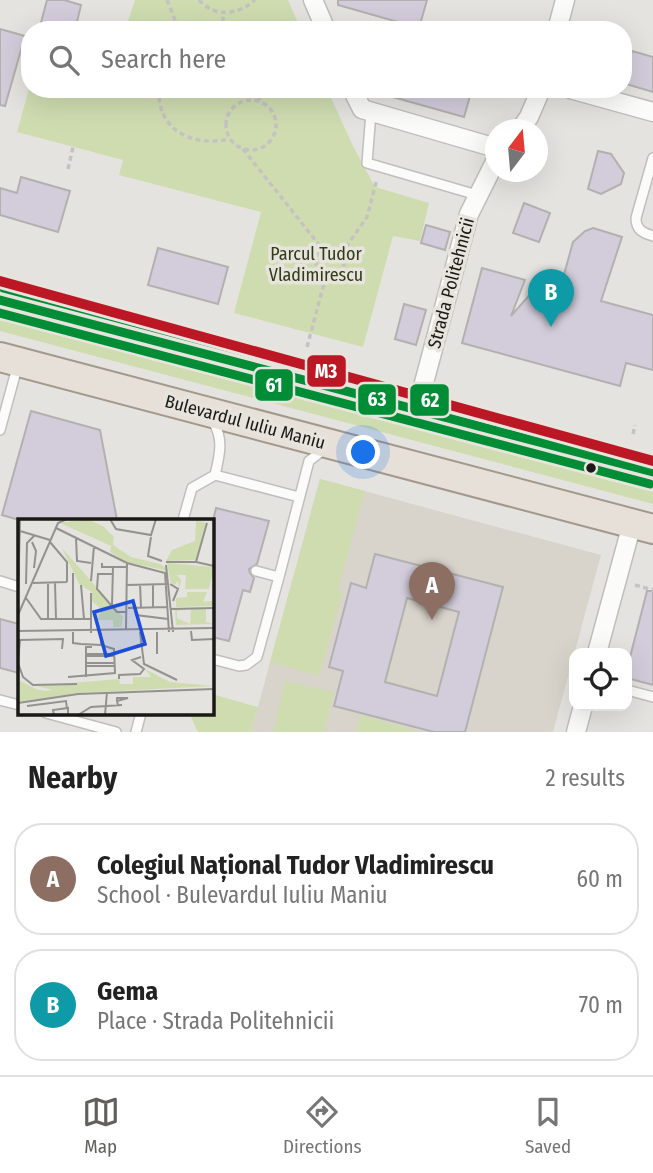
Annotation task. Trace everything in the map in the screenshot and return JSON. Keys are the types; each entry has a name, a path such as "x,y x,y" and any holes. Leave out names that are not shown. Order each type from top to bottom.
{"main road":[{"path":"0,300 653,472"},
{"name":"Bulevardul Iuliu Maniu","path":"9,360 643,526"}],"street":[{"path":"313,0 322,21"},
{"path":"559,21 565,0"},
{"path":"356,98 362,109 485,145"},
{"path":"528,119 537,98"},
{"path":"602,98 653,112"},
{"name":"Strada Politehnicii","path":"417,410 469,214 485,179"},
{"path":"599,648 643,526"},
{"path":"579,732 582,711"}],"lane":[{"path":"371,112 367,163 477,195"},
{"path":"653,158 636,218 642,233 653,236"},
{"path":"0,430 9,360"},
{"path":"207,413 218,429 221,450 215,475"},
{"path":"214,660 246,666 257,657 309,461 325,449 336,446"},
{"path":"183,519 192,488 215,475 299,497"},
{"path":"256,571 279,577"},
{"path":"0,581 18,587"},
{"path":"632,691 653,697"},
{"path":"0,700 18,705"},
{"path":"53,715 116,732"},
{"path":"136,732 140,715"}],"path":[{"path":"167,0 175,21"},
{"path":"199,0 213,10 225,13 236,12 255,0"},
{"path":"223,21 225,13"},
{"path":"161,98 163,112 171,125 183,135 214,143 229,139"},
{"path":"243,149 261,149 274,136 275,118 272,111 259,100 243,100 231,108 226,123 229,139 243,149 324,251"},
{"path":"68,169 73,147"},
{"path":"341,254 368,217 380,167"},
{"path":"333,250 341,254 344,263 342,271 335,276 326,276 318,271 318,257 324,251 333,250"},
{"path":"307,347 326,276"},
{"path":"633,434 635,425"}],"shaded area":[{"path":"320,479 601,555 576,648 569,648 569,673 553,732 251,732"}],"green space":[{"path":"135,0 288,0 297,21 128,21"},
{"name":"Parcul Tudor Vladimirescu","path":"26,98 331,98 375,187 429,203 420,241 393,236 363,347 234,313 261,212 119,175 123,160 17,132"},
{"path":"0,320 653,492 653,504 0,331"},
{"path":"320,479 365,491 338,590 343,592 319,676 270,662"},
{"path":"285,681 334,692 324,732 273,732"},
{"path":"214,695 258,707 251,732 198,732 190,715 214,715"},
{"path":"361,715 420,732 356,732"}],"building":[{"path":"47,0 64,0 81,5 77,21 41,21"},
{"path":"338,0 427,0 421,21 394,21 338,5"},
{"path":"0,29 21,35 21,50 5,106 0,105"},
{"path":"632,51 653,57 653,92 632,86"},
{"path":"396,98 469,98 464,117"},
{"path":"598,151 611,154 624,173 621,184 601,194 588,189"},
{"path":"21,177 70,191 58,232 0,215 0,188 17,193"},
{"path":"524,203 550,213 539,242 513,233"},
{"path":"426,225 450,232 445,250 421,243"},
{"path":"593,228 622,237 601,301 653,315 653,370 626,363 620,386 462,343 482,268 525,280 511,316 539,284 560,289 573,242 585,231"},
{"path":"158,248 228,267 218,304 148,285"},
{"path":"404,304 426,310 416,345 395,339"},
{"path":"31,411 100,430 117,519 18,520 2,515"},
{"path":"216,508 269,521 257,564 249,569 254,578 250,592 243,590 229,641 214,637 213,519"},
{"path":"375,554 503,587 465,732 434,732 334,706 343,671 329,667 351,583 366,588","holes":["407,598 459,612 437,696 385,682"]},
{"path":"647,591 653,591 653,685 632,679 632,650"},
{"path":"0,619 18,624 18,673 0,668"}],"transit line":[{"name":"M3","path":"0,281 653,461"},
{"name":"62","path":"3,288 653,459"},
{"name":"63","path":"0,300 653,472"},
{"name":"61","path":"0,313 650,484"}],"place":[{"name":"Gema","path":"551,327"},
{"name":"Colegiul Național Tudor Vladimirescu","path":"432,620"}]}
